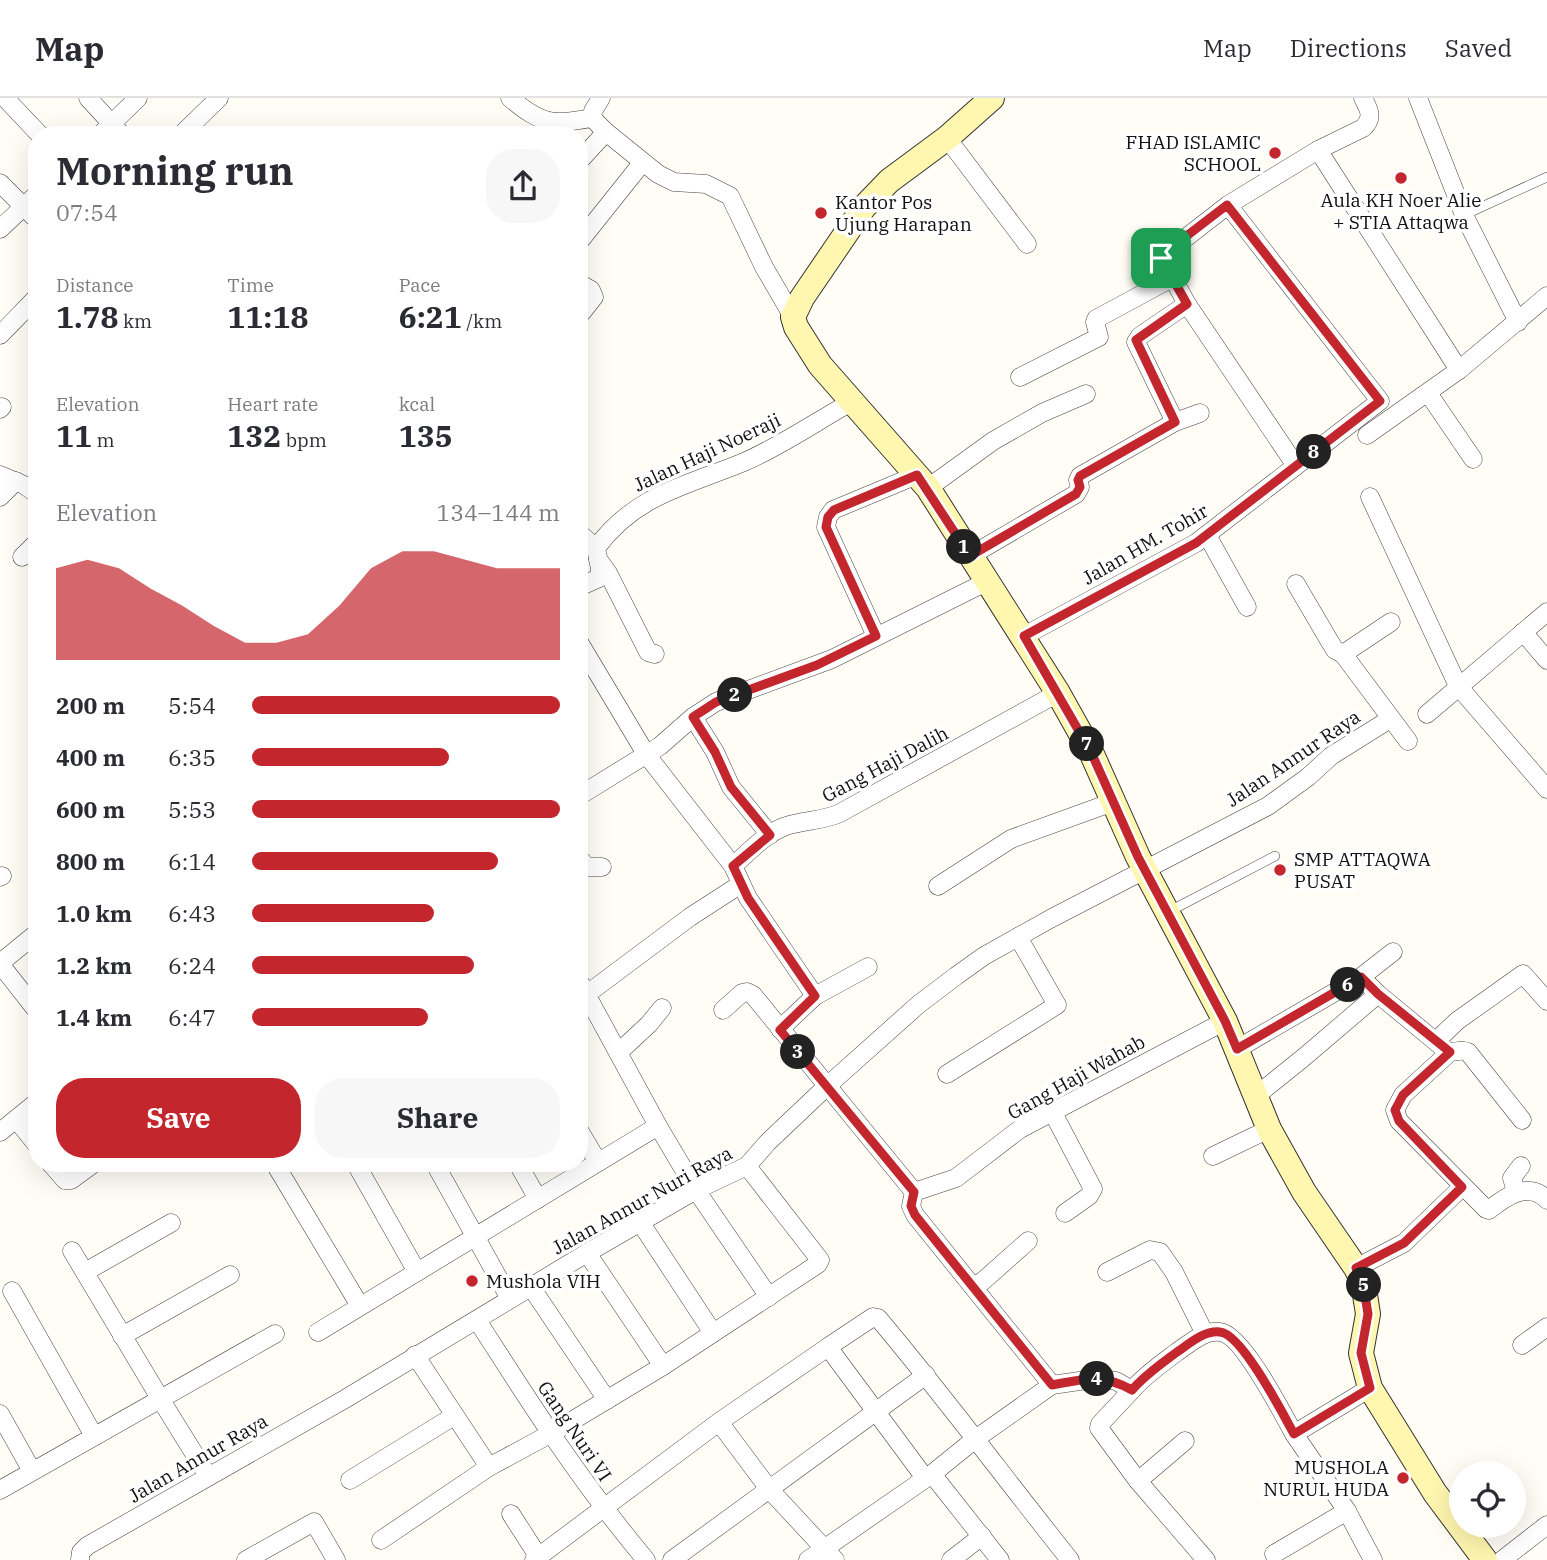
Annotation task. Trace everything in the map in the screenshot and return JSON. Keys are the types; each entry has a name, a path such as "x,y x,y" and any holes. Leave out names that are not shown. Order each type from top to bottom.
{"street":[{"path":"5,98 31,126"},
{"path":"88,98 108,126"},
{"path":"116,126 138,98"},
{"path":"190,126 219,98"},
{"path":"510,98 545,122 564,123 592,118"},
{"path":"592,118 601,98"},
{"path":"793,317 802,298 864,207 889,181 947,138 992,98"},
{"path":"1296,466 1187,304 1161,258 1227,205 1368,123 1370,115 1363,98"},
{"path":"1418,98 1464,215 1518,322"},
{"path":"592,118 642,163 674,182 706,184 723,192 793,317 805,345 922,481 1024,636 1091,752 1167,913 1225,1021 1269,1129 1304,1192 1363,1282 1368,1314 1361,1353 1370,1388 1434,1493 1485,1560"},
{"path":"588,152 606,132"},
{"path":"947,138 1027,244"},
{"path":"1318,150 1460,370"},
{"path":"588,231 642,163"},
{"path":"0,183 28,212"},
{"path":"0,229 28,202"},
{"name":"Jalan HM. Tohir","path":"1024,636 1207,535 1380,401 1227,205"},
{"path":"1020,377 1099,337 1096,319 1172,278"},
{"path":"588,288 594,297 588,305"},
{"path":"1367,435 1460,370 1547,296"},
{"path":"1175,422 1136,342 1140,336 1187,304"},
{"path":"0,335 28,306"},
{"path":"1428,393 1473,459"},
{"path":"876,636 826,527 826,521 834,510 922,481 1042,413 1086,394"},
{"name":"Jalan Haji Noeraji","path":"588,583 598,578 600,569 596,552 619,520 668,489 745,461 853,401"},
{"path":"970,556 1076,494 1080,487 1080,476 1175,422 1200,413"},
{"path":"0,497 8,478 28,489"},
{"path":"1370,497 1458,686 1547,789"},
{"path":"1207,535 1247,607"},
{"path":"588,543 608,573 648,652 655,654"},
{"path":"22,557 28,551"},
{"path":"588,790 660,746 693,717 716,702 817,665 986,582"},
{"path":"1296,584 1329,642 1335,650 1343,654 1408,741"},
{"path":"1426,714 1547,612"},
{"path":"1343,654 1391,622"},
{"path":"1523,632 1547,660"},
{"path":"588,657 646,754 733,866 748,898 815,996"},
{"name":"Gang Haji Dalih","path":"733,866 770,835 784,827 826,820 1058,693"},
{"path":"693,717 715,752 731,787 770,835"},
{"name":"Jalan Annur Raya","path":"1146,870 1268,806 1331,757 1390,719"},
{"path":"938,887 1011,839 1113,802"},
{"path":"588,867 602,867"},
{"name":"Jalan Annur Nuri Raya","path":"345,1399 587,1252 696,1190 747,1166 768,1142 826,1087 919,1004 984,956 1146,870"},
{"path":"588,984 741,884"},
{"path":"947,1074 1057,1005 1018,937"},
{"path":"28,941 0,964 28,1000"},
{"path":"1237,1049 1361,977 1393,952"},
{"path":"780,1030 815,996 868,967"},
{"path":"1547,1001 1523,974 1457,1021 1443,1047 1403,1095 1395,1110 1399,1121 1462,1187 1489,1210 1503,1198 1517,1192 1532,1191 1547,1200"},
{"path":"1361,977 1443,1047 1464,1050 1472,1056 1522,1120"},
{"path":"723,1010 742,993 753,995 914,1192 911,1210 1052,1385"},
{"path":"1256,1095 1378,994"},
{"path":"588,996 696,1190 769,1297"},
{"path":"619,1052 662,1008"},
{"name":"Gang Haji Wahab","path":"914,1192 956,1178 1020,1129 1225,1021"},
{"path":"0,1132 28,1109"},
{"path":"1052,1111 1093,1189 1089,1196 1065,1213"},
{"path":"16,1119 28,1134"},
{"path":"588,1169 658,1126"},
{"path":"1213,1156 1269,1129"},
{"path":"588,1146 598,1163"},
{"path":"381,1540 489,1467 663,1366 812,1268 820,1260 747,1166"},
{"path":"1517,1192 1512,1178 1521,1166"},
{"path":"58,1172 65,1180 72,1180 82,1172"},
{"path":"280,1172 360,1306"},
{"path":"361,1172 417,1272"},
{"path":"440,1172 510,1299"},
{"path":"523,1172 538,1199"},
{"path":"318,1332 583,1172"},
{"path":"1356,1268 1404,1243 1462,1187"},
{"path":"640,1222 713,1333"},
{"path":"85,1272 171,1223"},
{"path":"973,1287 1028,1241"},
{"path":"1107,1272 1150,1250 1160,1252 1174,1272 1205,1334"},
{"path":"72,1251 208,1476"},
{"path":"587,1252 663,1366"},
{"path":"122,1336 230,1275"},
{"path":"531,1287 607,1400"},
{"path":"12,1291 94,1436"},
{"path":"511,1514 536,1558 719,1422 875,1316 926,1375 1070,1560"},
{"name":"Gang Nuri VI","path":"477,1320 550,1434 602,1508 646,1560"},
{"path":"1522,1345 1547,1327"},
{"path":"1206,1560 1138,1481 1099,1426 1143,1378 1205,1334 1219,1331 1236,1342 1262,1377 1294,1434 1347,1511 1373,1560"},
{"path":"0,1490 275,1334"},
{"path":"828,1347 874,1412 1000,1560"},
{"path":"415,1355 489,1467"},
{"path":"672,1560 926,1375"},
{"path":"808,1560 830,1554 974,1440 1052,1385 1100,1378 1116,1381 1132,1390"},
{"path":"1294,1434 1370,1388"},
{"name":"Jalan Annur Raya","path":"80,1560 81,1552 87,1546 345,1399"},
{"path":"0,1414 32,1471"},
{"path":"350,1480 454,1416"},
{"path":"719,1422 769,1489 830,1554"},
{"path":"1138,1481 1185,1441"},
{"path":"1275,1554 1347,1511"},
{"path":"246,1560 314,1522 337,1560"},
{"path":"1502,1560 1547,1525"},
{"path":"951,1560 982,1536"}],"lane":[{"path":"1464,215 1547,177"},
{"path":"1167,913 1275,856"}],"place":[{"name":"FHAD ISLAMIC SCHOOL","path":"1275,153"},
{"name":"Aula KH Noer Alie + STIA Attaqwa","path":"1401,178"},
{"name":"Kantor Pos Ujung Harapan","path":"821,213"},
{"name":"SMP ATTAQWA PUSAT","path":"1280,870"},
{"name":"Mushola VIH","path":"472,1281"},
{"name":"MUSHOLA NURUL HUDA","path":"1403,1478"}],"route":[{"path":"1227,205 1380,401 1196,543 1024,636 1091,752 1138,857 1225,1021 1237,1049 1361,977 1450,1052 1403,1095 1395,1110 1399,1121 1462,1187 1404,1243 1356,1268 1367,1299 1367,1330 1361,1353 1370,1388 1294,1434 1262,1377 1236,1342 1219,1331 1205,1334 1187,1345 1143,1378 1132,1390 1116,1381 1100,1378 1052,1385 911,1210 914,1192 780,1030 815,996 748,898 733,866 770,835 731,787 715,752 693,717 716,702 832,659 876,636 826,527 826,521 834,510 917,475 970,556 1076,494 1080,487 1080,476 1175,422 1136,342 1140,336 1187,304 1161,258 1165,252 1227,205"}]}
